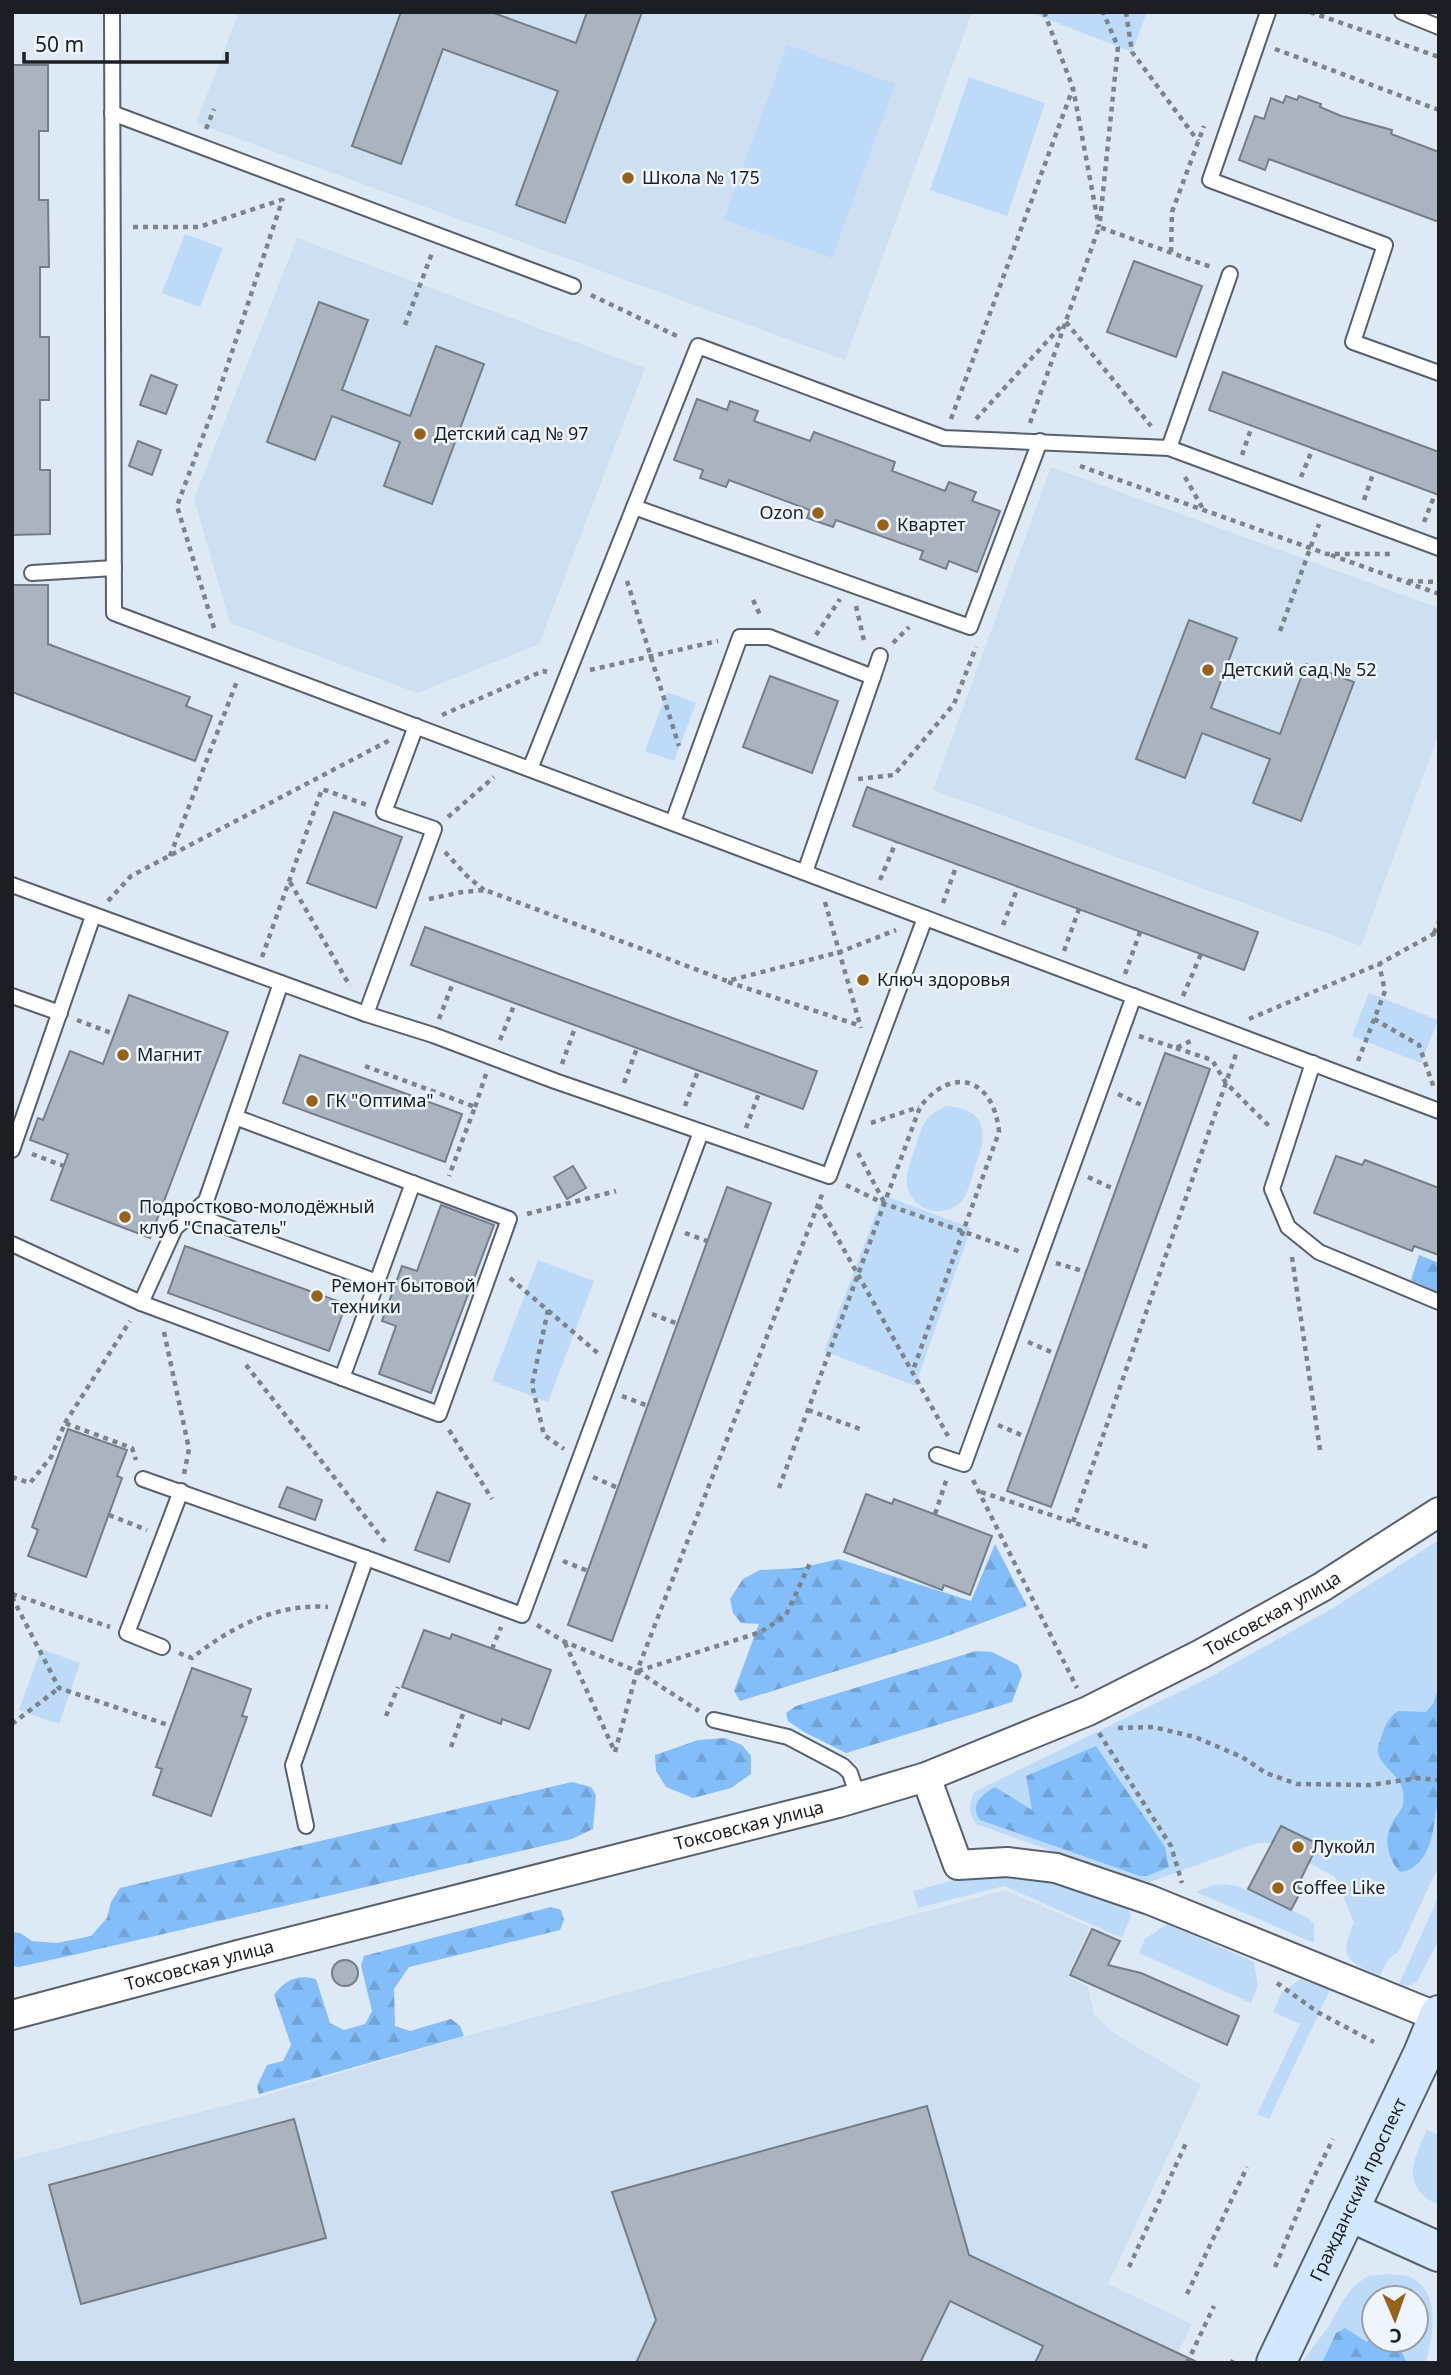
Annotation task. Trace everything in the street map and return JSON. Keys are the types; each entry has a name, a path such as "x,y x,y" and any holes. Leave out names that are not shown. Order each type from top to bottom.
{"main road":[{"name":"Гражданский проспект","path":"1276,2363 1423,2054 1438,2016"},
{"path":"1348,2211 1439,2252"}],"street":[{"name":"Токсовская улица","path":"12,2015 859,1797 926,1777 1088,1712 1201,1654 1322,1587 1439,1511"},
{"path":"926,1777 958,1865 1007,1862 1056,1868 1150,1900 1438,2016"}],"lane":[{"path":"111,12 114,613 1439,1111"},
{"path":"1268,12 1210,180 1385,245 1353,342 1439,373"},
{"path":"1402,12 1439,27"},
{"path":"112,113 573,286"},
{"path":"1169,448 1230,274"},
{"path":"530,769 698,346 951,438 1169,448 1439,548"},
{"path":"634,507 970,627 1040,441"},
{"path":"32,573 114,568"},
{"path":"673,822 740,637 769,637 873,677"},
{"path":"812,875 837,781 880,656"},
{"path":"366,1014 434,829 384,812 416,726"},
{"path":"12,885 366,1014 433,1035 555,1081 829,1176 871,1063 931,920"},
{"path":"13,1148 93,916"},
{"path":"141,1303 175,1227 206,1201 281,983"},
{"path":"12,996 60,1013"},
{"path":"937,1455 958,1463 981,1417 1134,996"},
{"path":"1313,1063 1272,1189 1288,1227 1319,1252 1439,1302"},
{"path":"12,1244 141,1303 439,1414 509,1219 235,1117"},
{"path":"143,1479 522,1615 701,1132"},
{"path":"342,1378 413,1183"},
{"path":"191,1214 377,1282"},
{"path":"162,1647 127,1633 181,1491"},
{"path":"306,1826 293,1765 366,1558"},
{"path":"714,1720 788,1737 843,1766 850,1773 859,1797"}],"path":[{"path":"1044,12 1073,88 1100,227"},
{"path":"1024,441 1100,227 1118,47 1104,12"},
{"path":"1126,12 1132,52 1198,141"},
{"path":"1310,12 1439,57"},
{"path":"1258,42 1439,110"},
{"path":"951,438 1073,88"},
{"path":"221,653 177,506 211,415 289,180"},
{"path":"112,227 199,227 282,200"},
{"path":"1100,227 1230,274"},
{"path":"405,324 439,236"},
{"path":"573,286 698,346"},
{"path":"951,438 1065,321"},
{"path":"1065,321 1169,448"},
{"path":"1235,473 1252,426"},
{"path":"1294,494 1313,448"},
{"path":"1074,464 1439,594"},
{"path":"1357,518 1374,471"},
{"path":"1417,540 1435,494"},
{"path":"1280,631 1325,506"},
{"path":"617,550 689,777"},
{"path":"1327,554 1397,554"},
{"path":"1404,580 1439,582"},
{"path":"805,651 850,584"},
{"path":"850,584 873,677"},
{"path":"880,656 926,611"},
{"path":"837,781 894,775 954,704 977,642"},
{"path":"170,857 244,662"},
{"path":"512,762 434,829 447,856 485,890 727,981 861,1026"},
{"path":"256,974 322,789 384,812"},
{"path":"873,898 896,842"},
{"path":"727,981 840,953 931,920 957,864"},
{"path":"812,875 840,953 871,1063"},
{"path":"289,881 366,1014"},
{"path":"996,944 1018,887"},
{"path":"404,912 428,899 485,890"},
{"path":"1058,967 1079,909"},
{"path":"1248,1020 1379,964 1436,932 1439,922"},
{"path":"1119,990 1140,932"},
{"path":"1176,1013 1201,954"},
{"path":"1352,1078 1385,991 1379,964"},
{"path":"433,1035 454,981"},
{"path":"1374,1019 1419,1045 1435,1091"},
{"path":"76,1020 114,1034"},
{"path":"555,1081 576,1025"},
{"path":"1176,1048 1217,1028"},
{"path":"1122,1030 1212,1060 1226,1083 1286,1143"},
{"path":"1073,1522 1241,1037"},
{"path":"618,1102 638,1048"},
{"path":"365,1066 475,1107 449,1177"},
{"path":"678,1124 698,1071"},
{"path":"779,1488 920,1107 930,1093 955,1083 975,1084 989,1096 997,1113 999,1132 912,1373"},
{"path":"1101,1087 1146,1107"},
{"path":"739,1146 759,1093"},
{"path":"885,1204 846,1130 920,1107"},
{"path":"38,1156 64,1166"},
{"path":"1071,1170 1116,1190"},
{"path":"565,1642 615,1752 637,1671 829,1176 885,1204 1086,1272"},
{"path":"509,1219 616,1191"},
{"path":"819,1205 912,1373 958,1463 981,1492 1080,1694"},
{"path":"1288,1227 1320,1450"},
{"path":"493,1264 614,1366"},
{"path":"12,1477 30,1483 51,1457 65,1423 141,1303"},
{"path":"160,1310 189,1449 181,1491"},
{"path":"548,1310 532,1385 544,1436 580,1459"},
{"path":"222,1334 411,1574"},
{"path":"1011,1335 1056,1354"},
{"path":"808,1410 860,1429"},
{"path":"439,1414 492,1499"},
{"path":"981,1417 1026,1437"},
{"path":"65,1423 132,1448 143,1479"},
{"path":"935,1514 958,1463"},
{"path":"981,1492 1151,1548"},
{"path":"109,1515 164,1536"},
{"path":"637,1671 761,1632 786,1615 810,1563"},
{"path":"12,1595 127,1633"},
{"path":"12,1595 59,1688 171,1726"},
{"path":"162,1647 192,1658 214,1640 267,1614 311,1607 348,1609"},
{"path":"522,1615 565,1642 637,1671 714,1720"},
{"path":"386,1716 398,1687"},
{"path":"12,1724 59,1688"},
{"path":"451,1747 464,1711"},
{"path":"1182,1887 1171,1846 1100,1734 1120,1727 1153,1727 1195,1737 1242,1757 1266,1773 1297,1784 1359,1786 1419,1778 1439,1780"},
{"path":"1275,2267 1306,2193 1333,2139"},
{"path":"1129,2267 1187,2141"},
{"path":"1187,2294 1247,2167"},
{"path":"1187,2363 1214,2306"}],"shaded area":[{"name":"Школа № 175","path":"239,12 972,12 845,360 196,123"},
{"path":"1029,12 1147,12 1132,52"},
{"path":"787,45 895,84 832,258 724,220"},
{"path":"969,77 1045,103 1007,216 930,190"},
{"path":"185,234 223,248 200,307 162,293"},
{"name":"Детский сад № 97","path":"297,238 645,368 539,644 417,693 230,623 194,499"},
{"name":"Детский сад № 52","path":"1051,467 1439,608 1439,733 1361,946 933,790"},
{"path":"667,692 696,703 674,761 645,751"},
{"path":"1369,993 1438,1020 1421,1063 1352,1036"},
{"path":"946,1106 960,1108 977,1118 983,1135 982,1145 964,1198 950,1209 932,1211 921,1206 909,1193 908,1171 925,1122 932,1114"},
{"path":"883,1195 971,1228 915,1386 824,1351"},
{"path":"538,1260 594,1281 548,1402 492,1381"},
{"path":"1439,1540 1439,1865 1399,1951 1388,1959 1380,1976 1353,1963 1349,1958 1347,1944 1354,1923 1335,1877 1309,1863 1318,1844 1257,1843 1145,1884 976,1824 973,1820 970,1809 974,1792 1212,1676 1333,1608"},
{"path":"41,1649 80,1663 59,1724 19,1710"},
{"path":"1018,1875 1066,1882 1126,1900 1131,1916 1122,1938 1004,1886 918,1908 913,1891 969,1876"},
{"path":"1213,1885 1237,1886 1308,1918 1314,1924 1314,1943 1196,1892"},
{"path":"1005,1890 1090,1927 1067,1976 1088,1987 1094,2015 1115,2034 1201,2085 1108,2284 1192,2324 1173,2363 12,2363 12,2160 263,2096 473,2034"},
{"path":"1439,1896 1439,1939 1417,1982 1408,1986 1399,1984"},
{"path":"1167,1924 1254,1962 1258,1986 1251,2003 1139,1953 1145,1939"},
{"path":"1300,1979 1330,1990 1269,2119 1257,2114 1300,2024 1273,2012 1281,1994"},
{"path":"1427,2130 1439,2135 1439,2205 1427,2198 1414,2181 1414,2162"},
{"path":"1390,2274 1410,2277 1420,2284 1360,2284 1360,2354 1428,2354 1426,2363 1301,2363 1354,2286 1368,2276"},
{"path":"1430,2301 1433,2317 1430,2345"}],"green space":[{"path":"1419,1255 1439,1263 1439,1293 1411,1280"},
{"path":"995,1544 1027,1606 939,1639 740,1701 734,1691 759,1624 741,1623 733,1613 730,1599 743,1579 760,1570 800,1568 839,1559 971,1601"},
{"path":"976,1651 992,1652 1018,1665 1022,1675 1012,1702 846,1753 788,1721 786,1713 796,1706"},
{"path":"1439,1687 1439,1802 1434,1827 1421,1860 1409,1870 1400,1872 1392,1861 1387,1842 1389,1829 1402,1806 1404,1795 1398,1780 1380,1759 1379,1745 1392,1715 1398,1711 1426,1712 1433,1704"},
{"path":"725,1738 742,1745 751,1756 751,1774 731,1788 693,1798 666,1787 656,1771 655,1755 698,1740"},
{"path":"1096,1746 1165,1847 1169,1867 1140,1876 980,1820 977,1815 978,1800 995,1787 1032,1810 1026,1776"},
{"path":"572,1782 591,1787 596,1795 593,1829 572,1839 73,1955 19,1967 12,1966 12,1932 20,1933 32,1941 57,1943 91,1936 107,1918 111,1902 120,1888"},
{"path":"551,1907 561,1910 564,1920 560,1930 409,1967 394,1989 395,2026 410,2031 451,2019 460,2026 464,2036 259,2094 257,2086 267,2065 283,2061 291,2045 274,1995 287,1982 303,1977 316,1979 330,2023 344,2030 365,2024 372,2011 361,1966 364,1956"},
{"path":"1345,2328 1360,2338 1360,2354 1403,2354 1407,2363 1322,2363 1336,2333"}],"building":[{"path":"401,12 491,12 576,43 587,12 642,12 565,223 516,205 558,91 443,49 401,164 352,146"},
{"path":"12,65 48,65 48,131 39,131 39,200 48,200 49,267 40,267 40,337 49,337 49,400 40,400 40,470 50,470 50,534 12,535"},
{"path":"1286,96 1297,100 1299,96 1321,104 1320,107 1341,116 1392,130 1391,134 1439,152 1439,222 1269,159 1265,170 1239,160 1255,116 1264,119 1271,98 1283,103"},
{"path":"1134,261 1202,286 1176,357 1107,332"},
{"path":"319,302 368,320 342,390 410,416 436,346 484,364 432,504 384,486 400,442 332,416 315,460 267,442"},
{"path":"1223,372 1439,452 1439,495 1209,410"},
{"path":"151,375 177,385 166,414 140,405"},
{"path":"697,399 727,410 730,401 758,411 754,421 810,441 814,432 895,462 892,471 945,491 949,482 976,492 972,501 1000,511 977,572 949,561 946,569 920,559 923,551 836,520 833,527 807,518 810,510 729,480 726,487 700,478 703,470 674,460"},
{"path":"138,441 161,450 152,475 129,466"},
{"path":"12,585 48,585 48,644 190,697 186,706 212,716 195,761 12,692"},
{"path":"1189,620 1237,638 1211,708 1280,734 1306,664 1354,682 1301,821 1253,803 1270,759 1202,733 1185,778 1136,759"},
{"path":"770,676 838,701 812,773 743,747"},
{"path":"867,787 1258,932 1244,970 853,826"},
{"path":"334,812 402,837 376,908 307,883"},
{"path":"425,927 817,1071 803,1109 411,965"},
{"path":"129,995 228,1032 150,1238 51,1200 68,1154 30,1140 38,1118 43,1120 70,1051 103,1064"},
{"path":"1165,1053 1210,1069 1051,1507 1007,1491"},
{"path":"300,1055 462,1114 445,1162 283,1103"},
{"path":"1336,1156 1362,1165 1365,1160 1439,1188 1439,1255 1414,1246 1412,1251 1314,1213"},
{"path":"573,1166 586,1188 567,1199 554,1177"},
{"path":"727,1187 771,1203 612,1641 568,1625"},
{"path":"441,1205 494,1225 431,1393 379,1374 396,1326 382,1321 402,1266 417,1271"},
{"path":"185,1246 346,1304 329,1351 168,1293"},
{"path":"68,1429 127,1450 117,1476 122,1478 86,1577 28,1556 38,1530 32,1527"},
{"path":"287,1487 322,1500 315,1520 279,1507"},
{"path":"437,1492 470,1504 449,1562 415,1550"},
{"path":"866,1494 892,1504 894,1499 992,1536 970,1595 944,1585 942,1590 844,1552"},
{"path":"424,1630 450,1639 452,1634 551,1670 529,1729 502,1719 501,1724 402,1687"},
{"path":"192,1668 251,1689 242,1716 247,1717 211,1816 153,1795 162,1769 156,1767"},
{"path":"1281,1826 1318,1844 1297,1887 1302,1889 1291,1910 1248,1889"},
{"path":"1092,1929 1120,1941 1108,1965 1141,1973 1239,2016 1227,2045 1070,1975"},
{"path":"345,1960 354,1964 358,1973 354,1982 345,1986 336,1982 332,1973 336,1964"},
{"path":"927,2106 969,2255 1199,2363 1035,2363 1043,2346 950,2301 920,2363 636,2363 656,2320 612,2192"},
{"path":"294,2119 326,2238 81,2304 49,2185"}],"place":[{"name":"Школа № 175","path":"628,178"},
{"name":"Детский сад № 97","path":"420,434"},
{"name":"Ozon","path":"818,513"},
{"name":"Квартет","path":"883,525"},
{"name":"Детский сад № 52","path":"1208,670"},
{"name":"Ключ здоровья","path":"863,980"},
{"name":"Магнит","path":"123,1055"},
{"name":"ГК \"Оптима\"","path":"312,1101"},
{"name":"Подростково-молодёжный клуб \"Спасатель\"","path":"125,1217"},
{"name":"Ремонт бытовой техники","path":"317,1296"},
{"name":"Лукойл","path":"1298,1847"},
{"name":"Coffee Like","path":"1278,1888"}]}
